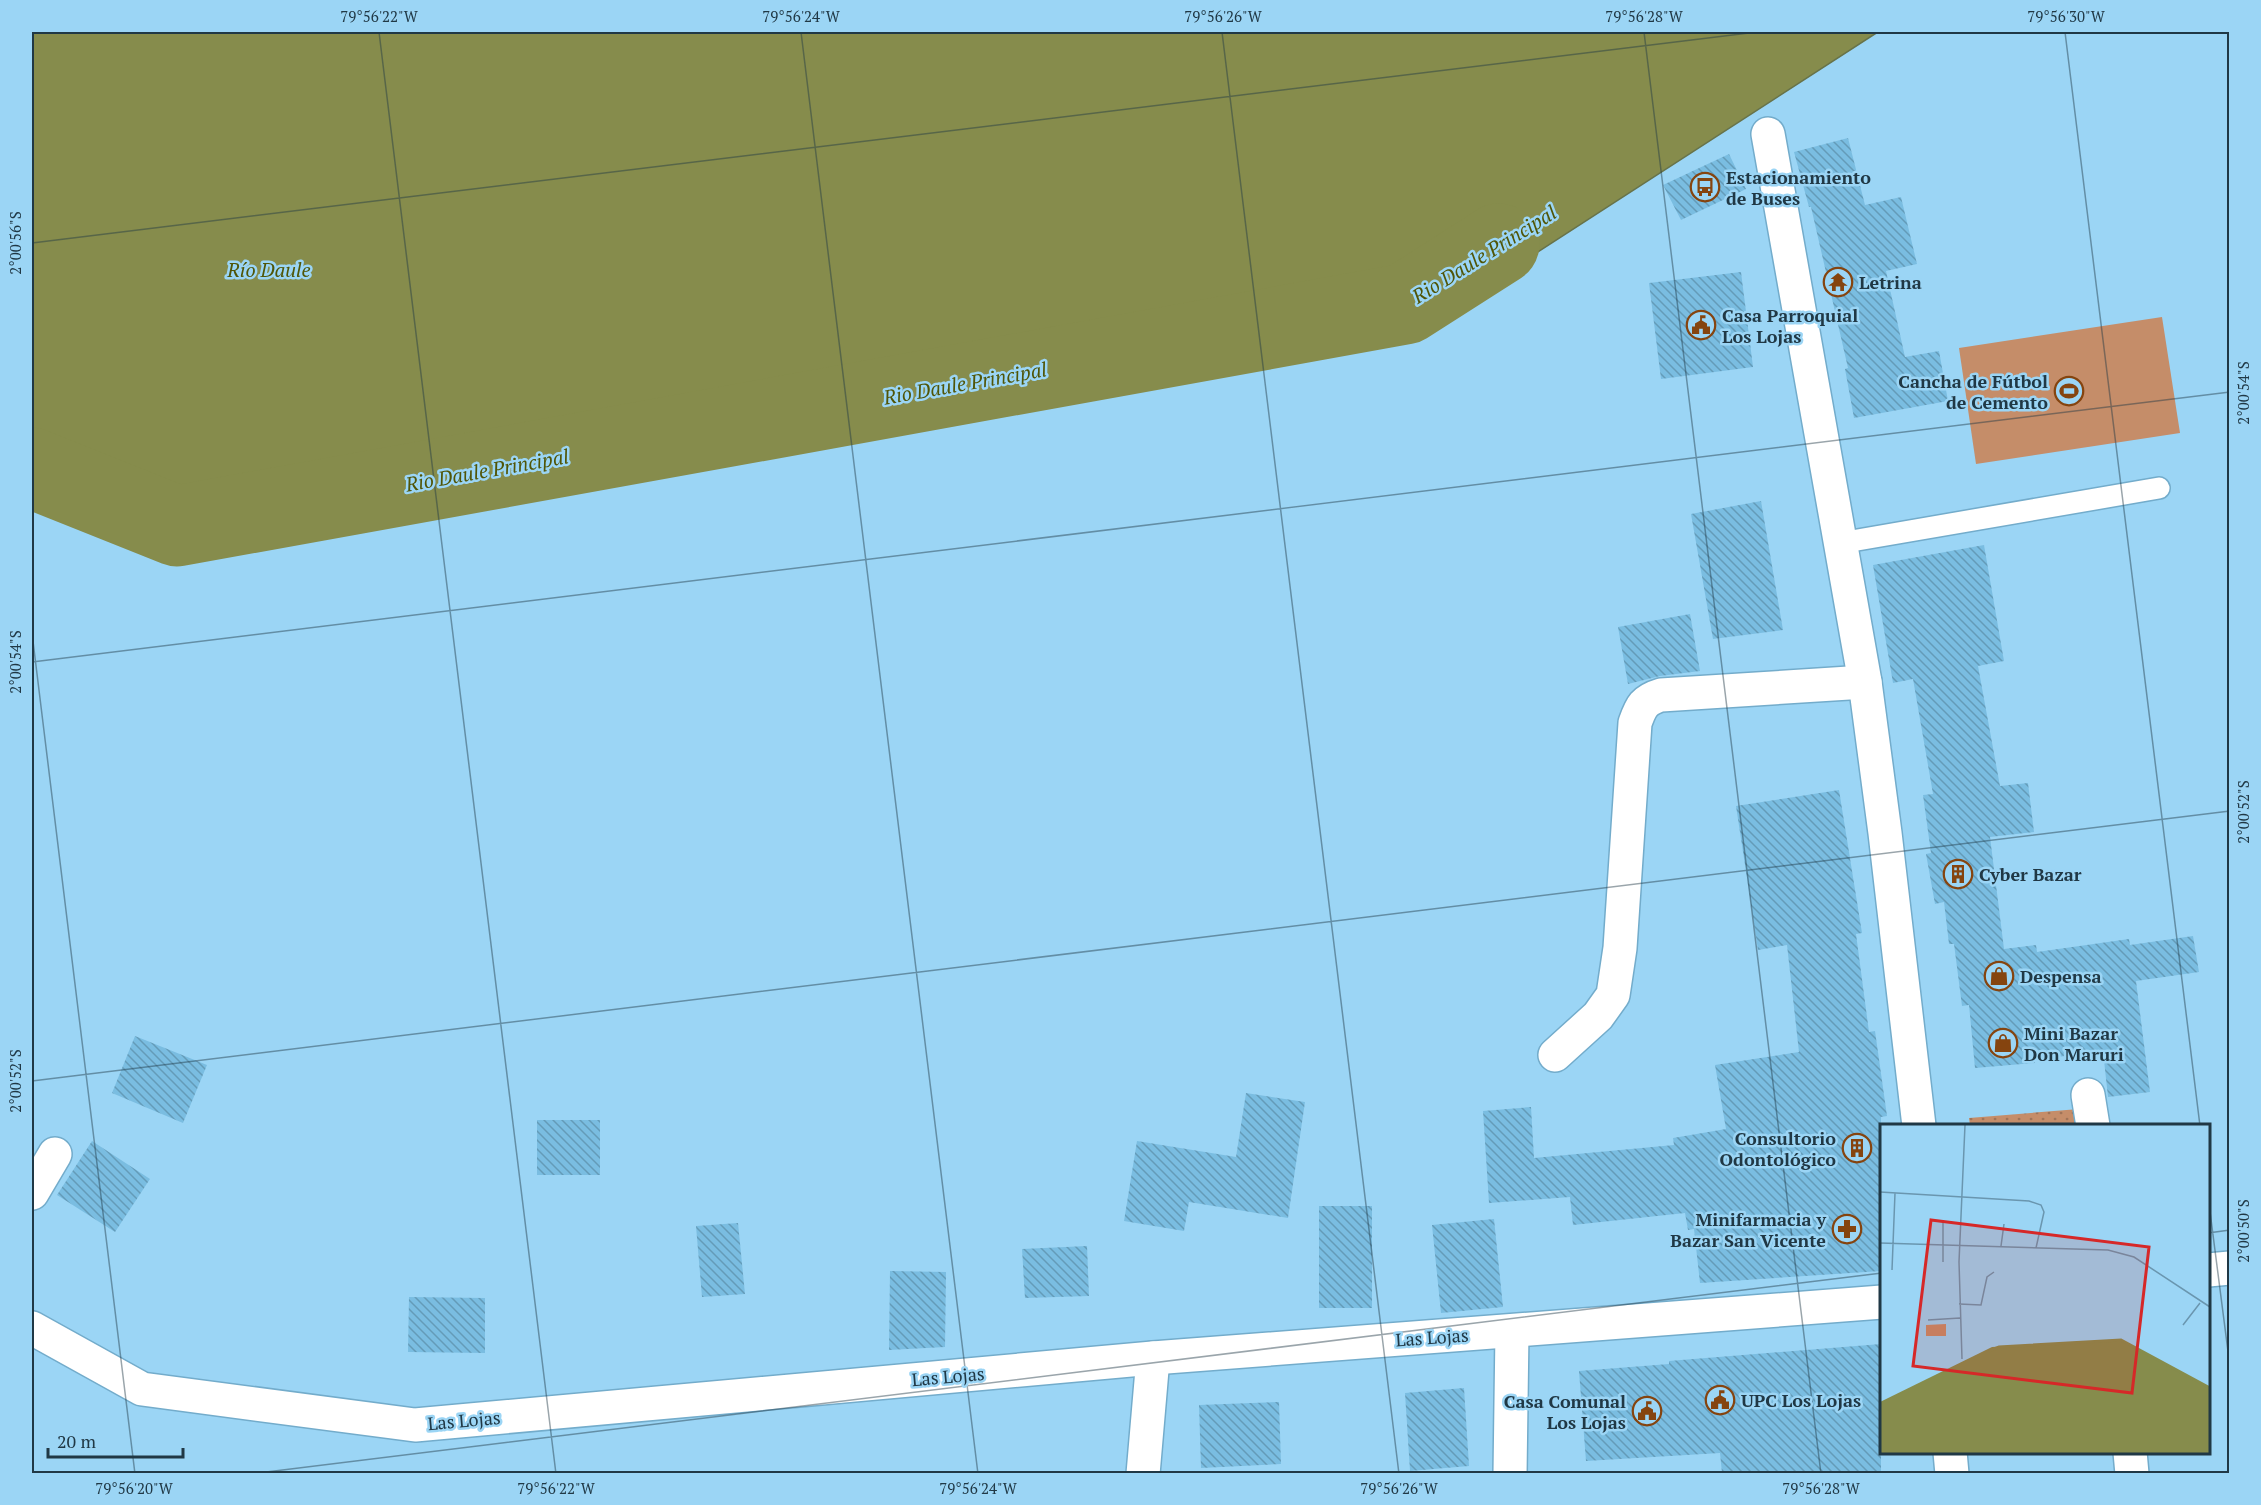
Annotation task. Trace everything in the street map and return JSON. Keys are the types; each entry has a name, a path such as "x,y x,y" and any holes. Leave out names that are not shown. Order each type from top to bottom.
{"street":[{"path":"1768,134 1865,682 1919,1124"},
{"path":"1555,1055 1598,1016 1613,994 1620,948 1635,723 1641,705 1646,700 1661,695 1865,682"},
{"path":"32,1193 55,1154"},
{"path":"2210,1270 2229,1268"},
{"name":"Las Lojas","path":"32,1328 142,1389 415,1425 1153,1358 1880,1302"},
{"path":"1510,1473 1512,1330"},
{"path":"1143,1473 1153,1358"},
{"path":"1950,1454 1952,1473"},
{"path":"2130,1454 2132,1473"}],"lane":[{"path":"1840,543 2159,488"}],"shaded area":[{"name":"Cancha de Fútbol de Cemento","path":"2162,317 2180,433 1976,464 1959,348"},
{"path":"2079,1109 2080,1124 1970,1124 1969,1118"}],"water":[{"name":"Río Daule","path":"32,32 1878,32 1479,290 177,526 32,468"}],"building":[{"path":"1848,138 1865,205 1901,197 1917,264 1886,271 1905,357 1939,351 1948,401 1854,418 1845,369 1848,368 1811,207 1809,207 1794,152"},
{"name":"Estacionamiento de Buses","path":"1729,154 1746,189 1681,220 1663,185"},
{"name":"Casa Parroquial Los Lojas","path":"1741,272 1753,367 1661,379 1649,283"},
{"path":"1761,501 1783,630 1713,639 1691,514"},
{"path":"1984,545 2004,661 1978,666 2000,786 2028,783 2034,832 1990,837 2004,949 2036,945 2037,952 2129,939 2130,945 2193,936 2199,972 2136,981 2150,1092 2108,1097 2103,1051 2035,1060 2035,1063 1975,1068 1969,1005 1962,1006 1954,944 1949,944 1944,902 1935,904 1926,854 1931,853 1923,795 1933,794 1913,679 1893,683 1873,565"},
{"path":"1690,614 1700,671 1660,676 1628,684 1618,627"},
{"path":"1839,790 1862,933 1856,934 1869,1032 1875,1031 1887,1116 1881,1117 1880,1124 1880,1271 1700,1283 1694,1229 1688,1230 1685,1213 1573,1225 1570,1197 1489,1203 1483,1111 1531,1107 1534,1158 1674,1145 1673,1138 1726,1129 1715,1065 1799,1052 1787,945 1758,950 1736,806"},
{"path":"135,1036 207,1065 183,1123 112,1093"},
{"path":"1246,1093 1305,1102 1288,1218 1189,1202 1184,1231 1124,1221 1137,1141 1236,1157"},
{"path":"537,1120 600,1120 600,1175 537,1175"},
{"path":"92,1141 150,1179 115,1232 57,1195"},
{"path":"1319,1206 1372,1206 1372,1308 1319,1308"},
{"path":"1494,1219 1503,1307 1441,1313 1432,1225"},
{"path":"738,1223 745,1294 702,1297 696,1226"},
{"path":"1087,1246 1089,1296 1025,1298 1022,1249"},
{"path":"890,1271 946,1272 945,1347 889,1350"},
{"path":"409,1297 485,1298 485,1353 408,1352"},
{"path":"1880,1344 1881,1473 1722,1473 1720,1453 1586,1461 1579,1371 1669,1364 1669,1361"},
{"path":"1464,1388 1469,1466 1410,1471 1405,1393"},
{"path":"1279,1402 1281,1464 1201,1468 1199,1405"}],"waterway":[{"name":"Rio Daule Principal","path":"32,468 177,526 1405,304 1499,244"}],"place":[{"name":"Estacionamiento de Buses","path":"1705,187"},
{"name":"Letrina","path":"1838,282"},
{"name":"Casa Parroquial Los Lojas","path":"1701,325"},
{"name":"Cancha de Fútbol de Cemento","path":"2069,391"},
{"name":"Cyber Bazar","path":"1958,874"},
{"name":"Despensa","path":"1999,976"},
{"name":"Mini Bazar Don Maruri","path":"2003,1043"},
{"name":"Consultorio Odontológico","path":"1857,1148"},
{"name":"Minifarmacia y Bazar San Vicente","path":"1847,1229"},
{"name":"UPC Los Lojas","path":"1720,1400"},
{"name":"Casa Comunal Los Lojas","path":"1647,1411"}]}
